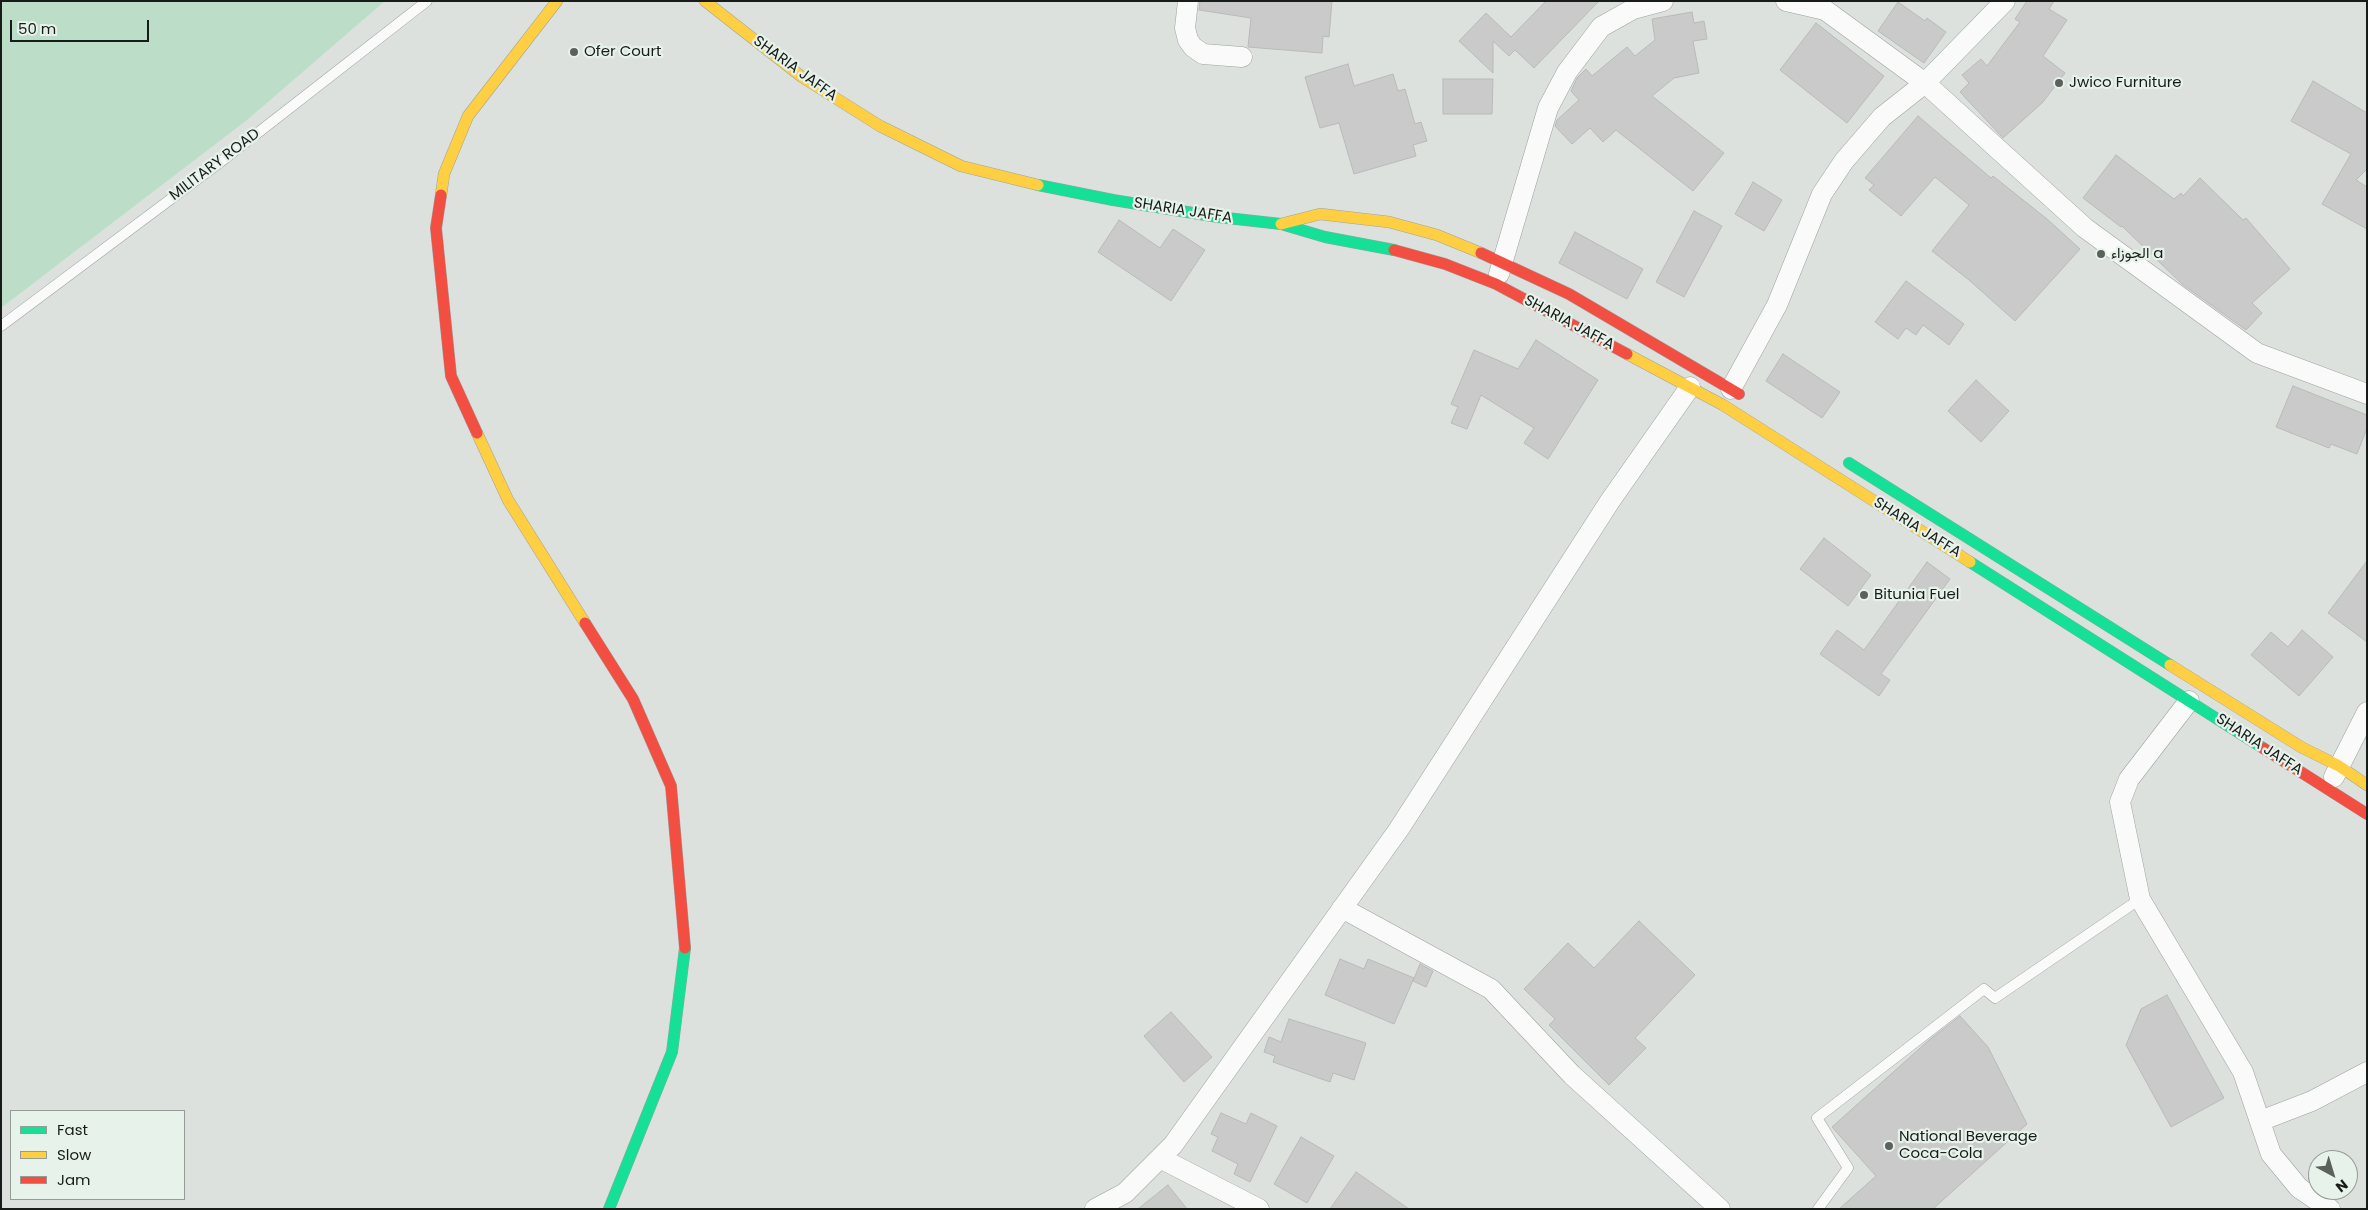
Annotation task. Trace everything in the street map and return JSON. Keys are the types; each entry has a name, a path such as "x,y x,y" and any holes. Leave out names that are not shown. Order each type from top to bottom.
{"street":[{"path":"557,1 468,116 444,174 436,228 451,376 508,500 633,699 671,786 685,952 672,1052 609,1209"},
{"name":"SHARIA JAFFA","path":"705,1 802,77 880,126 961,166 1030,183 1113,200 1218,217 1281,224 1325,237 1398,251 1445,264 1496,284 1723,405 2367,814"},
{"path":"1188,1 1185,28 1188,40 1193,47 1203,54 1242,57"},
{"path":"1496,284 1548,108 1567,72 1601,27 1633,9 1663,1"},
{"path":"1786,1 1825,10 1925,82 2085,228 2257,353 2367,394"},
{"path":"1732,389 1777,305 1822,194 1844,161 1882,117 1925,82 2005,1"},
{"path":"1281,224 1320,214 1389,222 1437,235 1502,262 1569,294 1748,400"},
{"path":"1095,1209 1124,1193 1173,1145 1399,829 1610,501 1690,387"},
{"path":"1841,458 2301,747 2339,766 2367,785"},
{"path":"2189,701 2129,779 2120,802 2140,899 2243,1072 2271,1154 2299,1188 2330,1209"},
{"path":"2327,789 2367,712"},
{"path":"1342,908 1491,989 1572,1075 1720,1209"},
{"path":"2260,1122 2312,1101 2367,1072"},
{"path":"1160,1158 1259,1209"}],"lane":[{"name":"MILITARY ROAD","path":"1,326 223,160 427,1"},
{"path":"1818,1209 1848,1168 1816,1118 1984,989 1995,998 2140,899"}],"green space":[{"path":"1,1 385,1 247,120 1,308"}],"building":[{"path":"1200,1 1332,1 1329,37 1323,36 1322,53 1248,47 1251,18 1199,10"},
{"path":"1546,1 1599,1 1534,68 1515,50 1509,56 1493,41 1493,73 1459,41 1486,13 1511,37"},
{"path":"2027,1 2054,1 2049,9 2067,20 2043,56 2065,73 2043,102 2003,138 1960,92 1969,83 1962,75 1981,59 1987,66 2020,22 2015,19"},
{"path":"1898,2 1925,21 1927,18 1946,32 1924,63 1878,31"},
{"path":"1692,12 1694,23 1704,21 1707,39 1693,41 1699,73 1674,78 1652,96 1724,153 1693,191 1616,130 1603,142 1590,128 1572,144 1555,126 1557,120 1579,100 1571,91 1577,78 1586,69 1592,76 1627,47 1635,56 1655,40 1652,19"},
{"path":"1816,23 1884,76 1847,123 1780,70"},
{"path":"1348,64 1354,86 1393,74 1398,91 1405,89 1415,124 1421,122 1427,141 1413,145 1416,156 1354,174 1339,123 1320,128 1305,77"},
{"path":"1443,79 1493,79 1492,114 1443,114"},
{"path":"2313,81 2367,113 2367,169 2356,180 2367,187 2367,229 2322,204 2351,154 2291,121"},
{"path":"1918,116 1991,178 1993,176 2047,219 2080,249 2015,321 1969,280 1932,251 1969,205 1935,177 1901,216 1869,190 1874,185 1865,178"},
{"path":"2116,155 2174,199 2181,193 2183,196 2200,178 2243,220 2246,218 2290,269 2252,303 2262,313 2246,330 2182,284 2122,226 2083,198"},
{"path":"1753,182 1782,200 1764,231 1735,214"},
{"path":"1694,211 1722,226 1684,297 1656,282"},
{"path":"1119,220 1160,248 1173,229 1205,250 1171,301 1098,252"},
{"path":"1575,232 1643,269 1627,299 1559,263"},
{"path":"1906,281 1964,324 1949,345 1923,325 1916,335 1906,328 1898,339 1875,322"},
{"path":"1536,340 1598,380 1548,459 1524,443 1534,428 1481,395 1467,429 1451,423 1458,407 1451,404 1474,350 1518,369"},
{"path":"1783,354 1840,392 1822,418 1766,381"},
{"path":"1976,380 2009,411 1981,442 1948,411"},
{"path":"2293,386 2367,415 2367,428 2357,454 2331,444 2329,448 2276,427"},
{"path":"1824,538 1871,575 1848,606 1800,569"},
{"path":"2367,561 2367,642 2328,613"},
{"path":"1927,562 1950,579 1881,674 1890,680 1879,696 1820,654 1837,630 1864,650"},
{"path":"2302,630 2333,657 2299,696 2251,655 2271,632 2288,647"},
{"path":"1639,921 1695,975 1635,1038 1646,1048 1609,1085 1549,1025 1555,1019 1524,989 1568,943 1594,968"},
{"path":"1340,959 1364,969 1368,959 1414,978 1394,1024 1325,995"},
{"path":"1420,964 1433,971 1426,987 1413,981"},
{"path":"2167,995 2224,1098 2171,1127 2126,1045 2141,1009"},
{"path":"1171,1012 1212,1057 1184,1082 1144,1036"},
{"path":"1960,1016 1988,1047 2027,1124 1933,1209 1839,1209 1876,1176 1832,1127 1929,1040"},
{"path":"1289,1019 1366,1043 1354,1080 1333,1073 1330,1082 1273,1062 1275,1056 1264,1052 1269,1037 1281,1042"},
{"path":"1221,1113 1246,1124 1251,1113 1277,1126 1250,1182 1234,1174 1238,1164 1212,1151 1218,1137 1211,1134"},
{"path":"1301,1137 1334,1156 1307,1203 1274,1184"},
{"path":"1356,1172 1409,1209 1330,1209"},
{"path":"1168,1185 1187,1209 1138,1209"}],"traffic: fast":[{"path":"1038,185 1113,200 1218,217 1281,224 1325,237 1394,250"},
{"path":"1849,463 2170,665"},
{"path":"1970,562 2263,748"},
{"path":"609,1209 672,1052 685,948"}],"traffic: slow":[{"path":"441,195 444,174 468,116 557,1"},
{"path":"705,1 802,77 880,126 961,166 1038,185"},
{"path":"1281,224 1320,214 1389,222 1437,235 1481,253"},
{"path":"1627,354 1723,405 1970,562"},
{"path":"477,433 508,500 585,623"},
{"path":"2170,665 2301,747 2339,766 2367,785"}],"traffic: jam":[{"path":"441,195 436,228 451,376 477,433"},
{"path":"1394,250 1445,264 1496,284 1627,354"},
{"path":"1481,253 1569,294 1739,394"},
{"path":"585,623 633,699 671,786 685,948"},
{"path":"2263,748 2367,814"}],"place":[{"name":"Ofer Court","path":"574,52"},
{"name":"Jwico Furniture","path":"2059,83"},
{"name":"الجوزاء a","path":"2101,254"},
{"name":"Bitunia Fuel","path":"1864,595"},
{"name":"National Beverage Coca-Cola","path":"1889,1146"}]}
